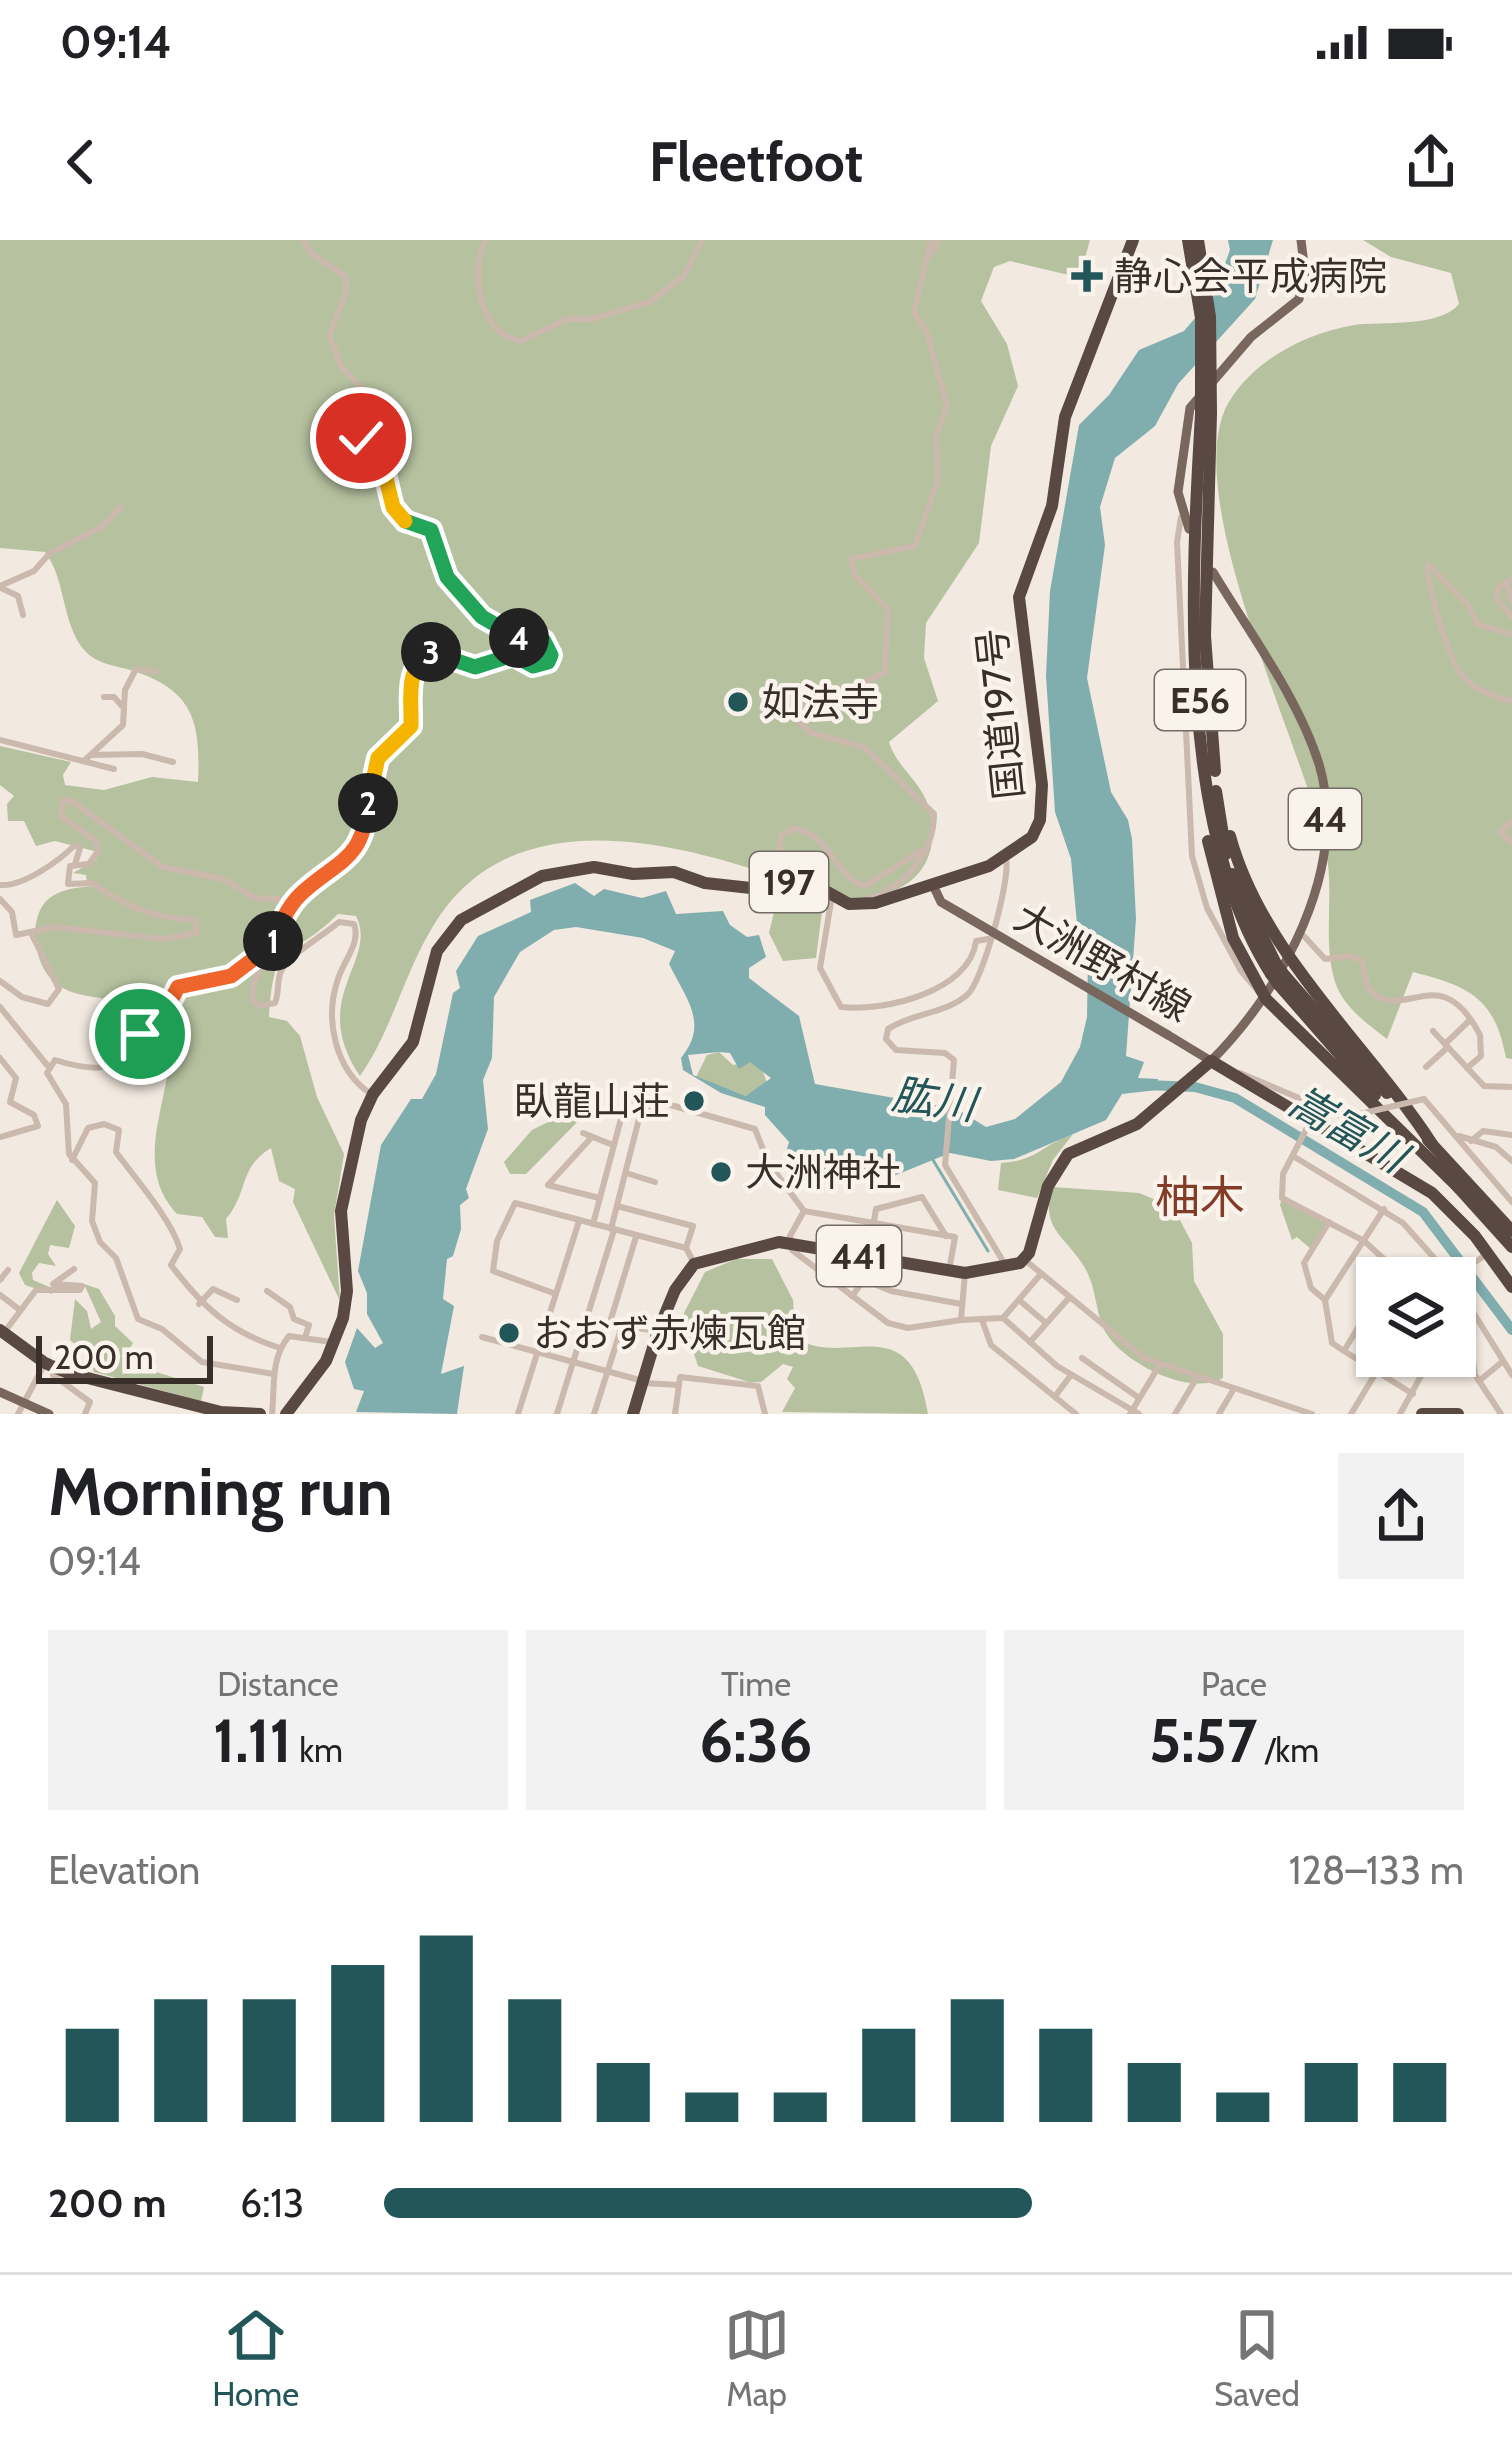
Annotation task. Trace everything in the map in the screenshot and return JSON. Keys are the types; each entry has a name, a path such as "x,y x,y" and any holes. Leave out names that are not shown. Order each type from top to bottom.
{"highway":[{"name":"国道197号","path":"1006,859 1032,837 1042,805 1019,597 1052,506 1065,417 1133,240"},
{"name":"E56","path":"1188,240 1201,319 1206,413"},
{"name":"E56","path":"1198,240 1210,317 1207,735 1229,865 1278,975 1512,1247"},
{"path":"1207,735 1245,880 1291,954 1432,1144"},
{"path":"1207,735 1204,805 1220,898 1243,961 1266,999 1461,1190"},
{"name":"197","path":"286,1414 335,1343 347,1291 344,1187 373,1094 413,1042 437,951 460,920 527,883 594,867 633,874 674,872 705,883 760,889 804,879 850,904 874,903 1006,859"},
{"name":"E56","path":"1278,975 1512,1231"},
{"path":"1024,1259 1048,1186 1068,1154 1137,1124 1211,1060 1432,1193 1512,1287"},
{"name":"441","path":"694,1264 758,1244 788,1243 965,1274 1024,1259"},
{"path":"633,1414 658,1331 675,1291 694,1264"},
{"path":"2,1332 48,1365 221,1412 260,1414"},
{"path":"274,1414 286,1414"},
{"path":"1422,1414 1458,1414"}],"main road":[{"path":"1189,529 1181,517 1178,492 1187,419 1196,396 1251,338 1293,306 1303,288 1301,240"},
{"name":"大洲野村線","path":"932,885 941,902 1211,1060 1266,999 1303,935 1325,818 1323,782 1309,738 1213,572"},
{"path":"0,1392 49,1414"}],"street":[{"path":"303,240 311,253 346,277 346,293 329,335 341,365 363,387 361,438 383,466 393,507 406,522 437,537 442,569 482,617 512,636 544,641 551,655 540,667 513,655 475,667 441,653 426,655 411,678 411,726 374,767 359,843 343,865 295,900 251,993 260,1006 275,1003 281,970 294,953 316,944 339,922 354,924 357,940 334,990 332,1031 353,1078 373,1094"},
{"path":"485,240 473,273 476,287 499,329 520,341 567,319 592,320 649,302 684,276 702,240"},
{"path":"850,904 898,886 933,832 934,814 912,787 864,747 811,733 795,718 802,707 832,699 885,672 888,609 855,575 851,560 915,546 938,480 936,436 946,393 914,303 935,240"},
{"path":"1303,288 1316,289 1384,263"},
{"path":"0,587 34,571 68,541 103,526 121,507"},
{"path":"1181,517 1177,542 1192,856 1222,938 1255,992 1266,999"},
{"path":"1512,635 1478,624 1468,605 1428,564 1431,591 1462,674 1487,694 1512,701"},
{"path":"1509,581 1512,602"},
{"path":"1509,581 1496,598 1512,617"},
{"path":"0,587 18,596 23,615"},
{"path":"89,757 123,724 122,706 136,669 156,672"},
{"path":"104,698 114,697 122,706"},
{"path":"0,740 89,757 142,754 173,763"},
{"path":"89,757 114,769"},
{"path":"75,864 89,864 98,851 97,841 61,816 64,801 70,800 164,867 223,879 255,898 295,900"},
{"path":"1512,821 1500,832 1512,843"},
{"path":"774,886 782,835 794,828 826,844 847,877 865,886 921,851"},
{"path":"0,885 11,886 37,869 60,864 75,845 80,848 67,872 68,884 92,884 112,901 161,919 195,920 199,929 173,938 54,927 16,935 12,912 0,899"},
{"path":"1006,859 1005,896 967,996 888,1029 886,1039 896,1050 945,1053 954,1060 945,1166 1006,1266"},
{"path":"832,896 820,968 841,1007 879,1009 913,997 964,969 975,956 976,940 988,940"},
{"path":"0,981 22,997 48,1004 59,989 32,935"},
{"path":"1303,935 1325,958 1351,956 1362,962 1368,988 1381,999 1402,1001 1438,991 1480,1035 1481,1056 1468,1068"},
{"path":"46,1065 55,1060 87,1069 119,1065 139,1052 141,1031 163,1016 178,987 231,976 256,957 267,956"},
{"path":"0,1007 46,1065 50,1081 66,1104 72,1160 95,1183 91,1212 95,1232 116,1258 142,1324 162,1329 202,1362 274,1374"},
{"path":"1426,1066 1470,1020"},
{"path":"1433,1031 1484,1086 1512,1087"},
{"path":"0,1060 16,1078 10,1102 34,1114 38,1126 0,1137"},
{"path":"1237,1075 1246,1074 1339,1115 1424,1099 1512,1202"},
{"path":"593,1224 626,1100 639,1101"},
{"path":"557,1414 612,1229 642,1107 650,1109 653,1100 755,1130 768,1162 804,1210 955,1237 950,1271"},
{"path":"1310,1121 1283,1174 1282,1198 1364,1241 1382,1257"},
{"path":"72,1160 88,1128 104,1124 119,1130 116,1152 144,1182 161,1221 178,1241 180,1249 171,1265 199,1304 241,1334 280,1348"},
{"path":"1472,1141 1483,1131 1512,1135"},
{"path":"1456,1134 1496,1147 1512,1160"},
{"path":"614,1145 587,1136 548,1185 693,1226 686,1249 694,1264"},
{"path":"1294,1153 1384,1209 1432,1257"},
{"path":"607,1170 655,1182"},
{"path":"852,1296 864,1280 876,1209 922,1197 946,1235"},
{"path":"556,1294 493,1270 497,1241 515,1203 686,1249"},
{"path":"1325,1300 1384,1209"},
{"path":"804,1210 788,1243 852,1296 900,1327 1003,1318 1041,1274"},
{"path":"518,1414 579,1222"},
{"path":"1329,1222 1304,1263 1311,1288 1325,1300 1332,1343 1356,1359"},
{"path":"636,1237 610,1322 658,1331"},
{"path":"1476,1262 1485,1256"},
{"path":"1024,1259 1124,1346 1159,1366 1312,1414"},
{"path":"2,1332 36,1290 80,1290 82,1286 53,1284 74,1268"},
{"path":"0,1280 8,1270"},
{"path":"962,1320 965,1274"},
{"path":"864,1280 890,1292 961,1304"},
{"path":"199,1304 213,1289 237,1300"},
{"path":"267,1291 290,1307 294,1318 309,1325 305,1338"},
{"path":"0,1295 20,1310"},
{"path":"1030,1342 1068,1299"},
{"path":"1018,1300 1046,1323"},
{"path":"1003,1318 1071,1375 1134,1413 1159,1366"},
{"path":"982,1320 991,1345 1076,1414"},
{"path":"1476,1320 1512,1375"},
{"path":"594,1414 622,1327"},
{"path":"1344,1351 1356,1331"},
{"path":"274,1414 274,1374 280,1348 289,1336 335,1343"},
{"path":"482,1336 642,1382 679,1384"},
{"path":"1082,1358 1139,1398"},
{"path":"1479,1381 1502,1363"},
{"path":"17,1414 48,1365"},
{"path":"48,1365 53,1376 91,1402 85,1414"},
{"path":"1476,1368 1479,1381 1501,1414"},
{"path":"1056,1396 1071,1375"},
{"path":"675,1414 680,1377 706,1376 758,1386 765,1414"},
{"path":"1351,1414 1374,1377"},
{"path":"1385,1377 1413,1394"},
{"path":"1400,1414 1422,1377"},
{"path":"1175,1414 1196,1379"},
{"path":"1219,1414 1232,1392"},
{"path":"1271,1414 1273,1404"}],"green space":[{"path":"0,240 1090,240 1083,265 1073,276 1010,261 994,267 981,301 1007,344 1018,386 991,446 979,543 926,623 924,658 938,701 889,742 928,805 930,852 921,870 908,883 870,898 824,896 816,958 783,961 769,933 782,879 641,843 592,840 545,846 502,861 464,888 432,928 360,1076 340,1024 361,933 356,916 338,914 280,961 269,1017 287,1021 300,1036 317,1097 344,1154 334,1216 340,1301 293,1202 295,1189 279,1181 271,1148 248,1172 226,1219 228,1238 215,1237 202,1217 177,1214 163,1194 155,1149 170,1033 153,1011 69,991 44,970 35,939 40,910 60,892 95,886 87,884 86,875 73,873 96,860 98,852 55,841 36,846 24,821 8,821 7,804 14,796 0,785 0,746 71,762 63,775 65,785 104,790 152,777 198,782 198,741 189,710 168,687 87,653 73,630 45,552 0,548"},
{"path":"1363,240 1512,240 1512,1059 1506,1058 1487,1008 1450,983 1413,972 1387,1039 1341,995 1330,955 1326,851 1249,619 1218,490 1218,437 1232,397 1270,359 1337,329 1425,320 1459,304 1451,273 1391,257"},
{"path":"719,1052 733,1065 750,1062 762,1069 768,1086 746,1096 696,1077 707,1055"},
{"path":"593,1100 593,1106 526,1174 510,1174 504,1162 532,1130"},
{"path":"1073,1134 1053,1160 1037,1198 998,1190 1001,1163 1031,1156"},
{"path":"1053,1187 1139,1193 1173,1207 1192,1243 1194,1281 1223,1334 1223,1378 1209,1383 1177,1380 1144,1367 1117,1347 1101,1322 1088,1274 1053,1225 1049,1202"},
{"path":"1282,1198 1329,1222 1312,1250 1297,1237 1292,1240"},
{"path":"57,1200 75,1226 69,1248 50,1245 48,1254 56,1266 39,1263 32,1273 33,1280 54,1289 52,1294 25,1285 19,1273"},
{"path":"736,1259 772,1259 793,1300 796,1338 815,1346 892,1350 907,1360 919,1380 928,1414 782,1412 795,1388 787,1379 793,1367 783,1364 761,1382 749,1382 698,1366 682,1317 705,1272"},
{"path":"84,1284 99,1289 115,1316 115,1326 133,1343 127,1353 134,1364 150,1355 157,1360 153,1371 204,1387 201,1401 94,1372 89,1356 70,1340 75,1299 87,1311 91,1329 101,1322"}],"water":[{"path":"1228,240 1273,240 1255,299 1178,384 1155,426 1115,458 1100,507 1105,545 1087,678 1111,792 1128,820 1132,839 1136,919 1126,1056 1144,1062 1138,1078 1158,1079 1157,1090 1122,1094 1106,1120 1014,1159 991,1161 950,1153 891,1177 851,1183 784,1159 789,1142 765,1115 765,1107 721,1093 683,1070 681,1058 694,1023 669,964 675,951 643,938 576,927 554,930 520,952 494,997 492,1058 483,1080 488,1129 466,1189 469,1198 460,1205 461,1229 453,1256 447,1259 443,1299 454,1306 441,1374 464,1366 457,1414 356,1412 364,1391 354,1389 345,1362 357,1328 375,1348 383,1343 367,1314 367,1293 358,1271 381,1145 411,1099 422,1099 436,1074 453,993 460,988 456,971 478,936 531,912 530,900 575,883 594,896 604,889 642,898 666,891 676,914 723,911 730,925 747,937 759,935 766,957 749,968 749,978 799,1016 815,1084 957,1109 986,1127 1015,1119 1061,1082 1080,1047 1087,1017 1088,958 1077,924 1071,859 1055,812 1046,676 1050,591 1079,425 1109,395 1139,350 1184,331 1213,297 1230,250","holes":["730,1053 739,1069 750,1062 771,1078 746,1096 693,1075 688,1055"]}],"waterway":[{"name":"嵩富川","path":"1146,1085 1195,1087 1235,1098 1423,1212 1512,1330"},
{"path":"933,1160 988,1251"}],"place":[{"name":"静心会平成病院","path":"1087,276"},
{"name":"如法寺","path":"738,702"},
{"name":"臥龍山荘","path":"694,1101"},
{"name":"大洲神社","path":"721,1172"},
{"name":"おおず赤煉瓦館","path":"509,1333"}],"district":[{"name":"柚木","path":"1200,1197"}],"route":[{"path":"140,1034 163,1016 178,987 231,976 256,957 267,956 295,900 349,857 364,831 370,779 378,758 401,741 411,726 411,678 418,662 433,651 475,667 513,655 540,667 551,655 544,641 512,636 482,617 442,569 437,537 399,517 383,466 361,438"}],"water label":[{"name":"肱川","path":"934,1099"}]}
